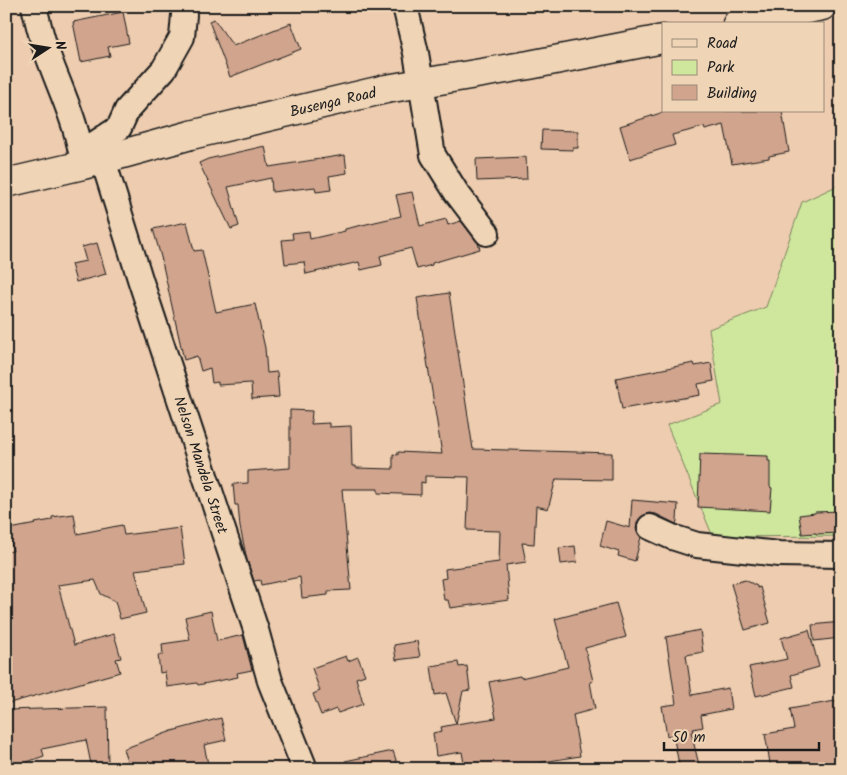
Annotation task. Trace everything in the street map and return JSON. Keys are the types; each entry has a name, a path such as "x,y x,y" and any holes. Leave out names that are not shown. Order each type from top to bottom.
{"street":[{"name":"Nelson Mandela Street","path":"34,6 44,44 71,114 141,282 256,630 270,681 305,769"},
{"path":"405,6 416,53 433,155 456,192 487,233"},
{"path":"746,22 821,6"},
{"path":"89,159 119,128 128,110 164,69 182,37 184,15"},
{"name":"Busenga Road","path":"6,183 89,159 386,89 529,65 662,39"},
{"path":"650,527 697,545 778,554 841,555"}],"green space":[{"path":"841,184 841,536 713,537 667,425 722,404 709,329 766,307 802,202"}],"building":[{"path":"123,12 129,43 108,47 110,56 81,62 73,22"},
{"path":"214,19 233,46 291,23 301,49 230,77 209,21"},
{"path":"664,112 782,112 789,152 769,156 769,158 732,164 724,125 705,130 704,127 672,135 675,145 630,159 620,126"},
{"path":"542,130 578,131 578,148 573,148 573,150 541,149"},
{"path":"265,146 269,167 345,155 347,173 329,176 331,190 316,192 315,187 272,192 271,178 228,187 239,226 231,229 199,163 208,159"},
{"path":"526,157 527,179 477,181 476,159"},
{"path":"412,192 420,226 446,219 448,225 461,221 478,243 480,249 417,269 411,248 380,256 382,265 361,270 359,262 306,274 304,262 285,264 282,240 293,239 292,233 309,231 310,239 401,216 396,195"},
{"path":"187,222 194,251 202,250 216,312 255,304 265,348 267,373 277,372 279,397 252,399 251,383 218,385 218,382 212,383 210,368 201,371 197,356 184,360 153,229"},
{"path":"97,243 106,274 76,282 71,264 86,261 82,247"},
{"path":"449,293 473,449 612,453 612,480 556,479 548,509 536,506 534,544 522,543 526,562 506,565 509,600 450,608 448,600 444,600 441,579 446,578 445,569 499,562 500,531 467,530 469,477 425,476 425,483 421,482 421,495 378,493 378,489 342,489 351,590 328,591 328,595 302,598 300,577 261,585 260,580 254,581 247,560 240,527 238,505 235,505 233,484 248,483 248,471 290,468 290,410 312,411 311,424 329,423 329,427 351,426 352,466 356,466 356,468 393,469 393,454 398,455 398,452 442,454 417,298"},
{"path":"694,363 695,366 711,363 714,381 698,384 700,395 622,409 616,378"},
{"path":"700,454 768,456 768,461 770,461 770,487 772,488 770,511 698,507"},
{"path":"632,500 678,504 676,524 656,514 649,513 642,516 638,521 636,529 641,537 635,561 618,556 619,552 600,546 606,521 630,528"},
{"path":"841,511 841,533 802,534 799,515"},
{"path":"74,514 77,534 122,525 124,535 180,528 185,564 135,570 146,613 120,619 115,601 101,594 95,580 58,585 74,645 114,634 121,658 116,659 120,672 6,704 6,552 13,551 10,529 52,520 52,517"},
{"path":"575,546 577,562 561,564 559,548"},
{"path":"745,580 757,586 757,588 760,587 770,623 745,630 731,584"},
{"path":"616,603 626,637 585,648 593,681 590,682 595,709 573,715 580,756 525,765 525,769 465,769 462,752 436,756 433,733 442,731 441,727 496,718 489,682 520,676 521,678 568,667 555,619"},
{"path":"211,611 217,641 243,635 252,670 237,673 238,677 198,685 197,683 167,687 165,672 160,673 158,655 163,655 162,644 190,640 185,617"},
{"path":"841,622 841,638 814,641 812,625"},
{"path":"700,630 703,652 686,655 692,695 728,688 731,709 701,715 703,727 693,729 694,731 691,732 700,769 680,769 673,735 667,736 662,706 676,704 666,637"},
{"path":"809,630 819,667 791,675 794,687 756,696 749,667 787,659 781,638"},
{"path":"417,641 420,657 396,660 394,645"},
{"path":"346,656 348,661 358,657 365,675 356,678 363,704 338,713 336,709 321,715 313,694 320,691 312,668"},
{"path":"458,662 459,667 467,666 470,690 463,691 456,724 446,693 435,695 431,666"},
{"path":"841,700 841,769 771,769 765,734 794,729 790,709"},
{"path":"107,707 108,766 92,769 86,740 42,749 44,756 27,762 28,765 18,769 6,769 6,710"},
{"path":"221,718 226,740 204,745 209,769 130,769 123,749 172,731"},
{"path":"393,751 399,769 346,769 345,761"}]}
